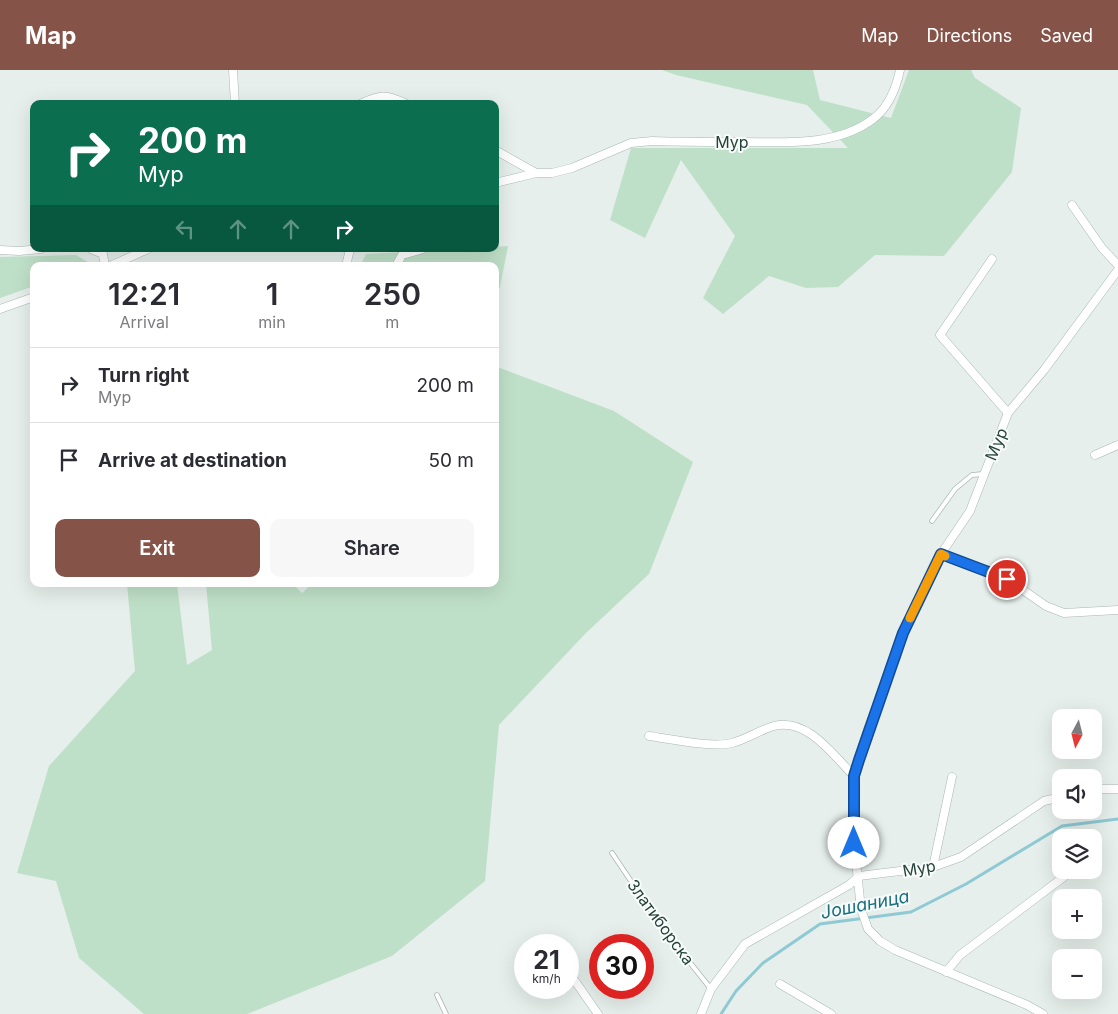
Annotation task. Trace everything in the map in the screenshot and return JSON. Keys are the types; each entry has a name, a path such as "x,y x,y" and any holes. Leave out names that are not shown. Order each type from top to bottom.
{"street":[{"path":"233,70 235,100"},
{"name":"Мур","path":"499,182 536,173 552,173 572,168 631,143 652,141 808,141 846,133 874,119 882,111 894,92 900,70"},
{"path":"370,100 381,96 391,96 399,100"},
{"path":"499,152 536,173"},
{"path":"1072,205 1102,248 1118,265"},
{"path":"0,250 30,250"},
{"path":"98,252 103,254 104,262"},
{"path":"119,262 141,252"},
{"path":"398,262 402,255 412,252"},
{"path":"992,259 940,335 1008,413"},
{"name":"Мур","path":"1052,800 1044,802 961,857 933,867 859,876 854,843 854,776 868,729 903,633 941,554 970,511 1008,413 1044,370 1118,270"},
{"path":"0,309 30,298"},
{"path":"1094,455 1118,445"},
{"path":"941,554 1007,579 1046,606 1064,613 1118,610"},
{"path":"649,736 700,743 731,743 775,726 787,724 802,728 820,742 854,776"},
{"path":"933,867 952,777"},
{"path":"1102,789 1118,789"},
{"path":"859,876 861,909 868,929 880,941 895,950 1043,1014"},
{"path":"701,1014 711,989 745,944 849,885 859,876"},
{"path":"946,972 960,954 1061,879"},
{"path":"780,984 831,1014"},
{"path":"579,987 598,1014"}],"lane":[{"path":"932,521 955,489 972,475 984,473"},
{"name":"Златиборска","path":"612,853 664,930 711,989"},
{"path":"437,996 446,1014"}],"green space":[{"path":"662,70 813,70 820,100 891,118 909,70 971,70 975,78 1021,108 1012,172 944,256 875,255 838,287 806,288 769,276 723,314 703,298 735,236 681,160 645,238 610,220 631,148 848,148 807,105 676,75"},
{"path":"508,246 499,289 499,262 362,262 366,254 499,252 499,247"},
{"path":"76,255 88,262 30,262 30,287 0,298 0,257"},
{"path":"499,368 614,411 693,462 649,574 586,633 499,725 485,881 392,956 247,1014 144,1014 79,958 56,881 17,873 49,766 135,671 127,587 177,587 187,665 212,650 206,587 296,587 302,593 309,587 499,587"}],"waterway":[{"name":"Јошаница","path":"721,1014 736,991 763,963 820,924 911,912 966,884 1062,826 1118,819"}],"slow traffic":[{"path":"910,618 941,554 945,556"}],"route":[{"path":"854,843 854,776 868,729 903,633 941,554 1007,579"}]}
